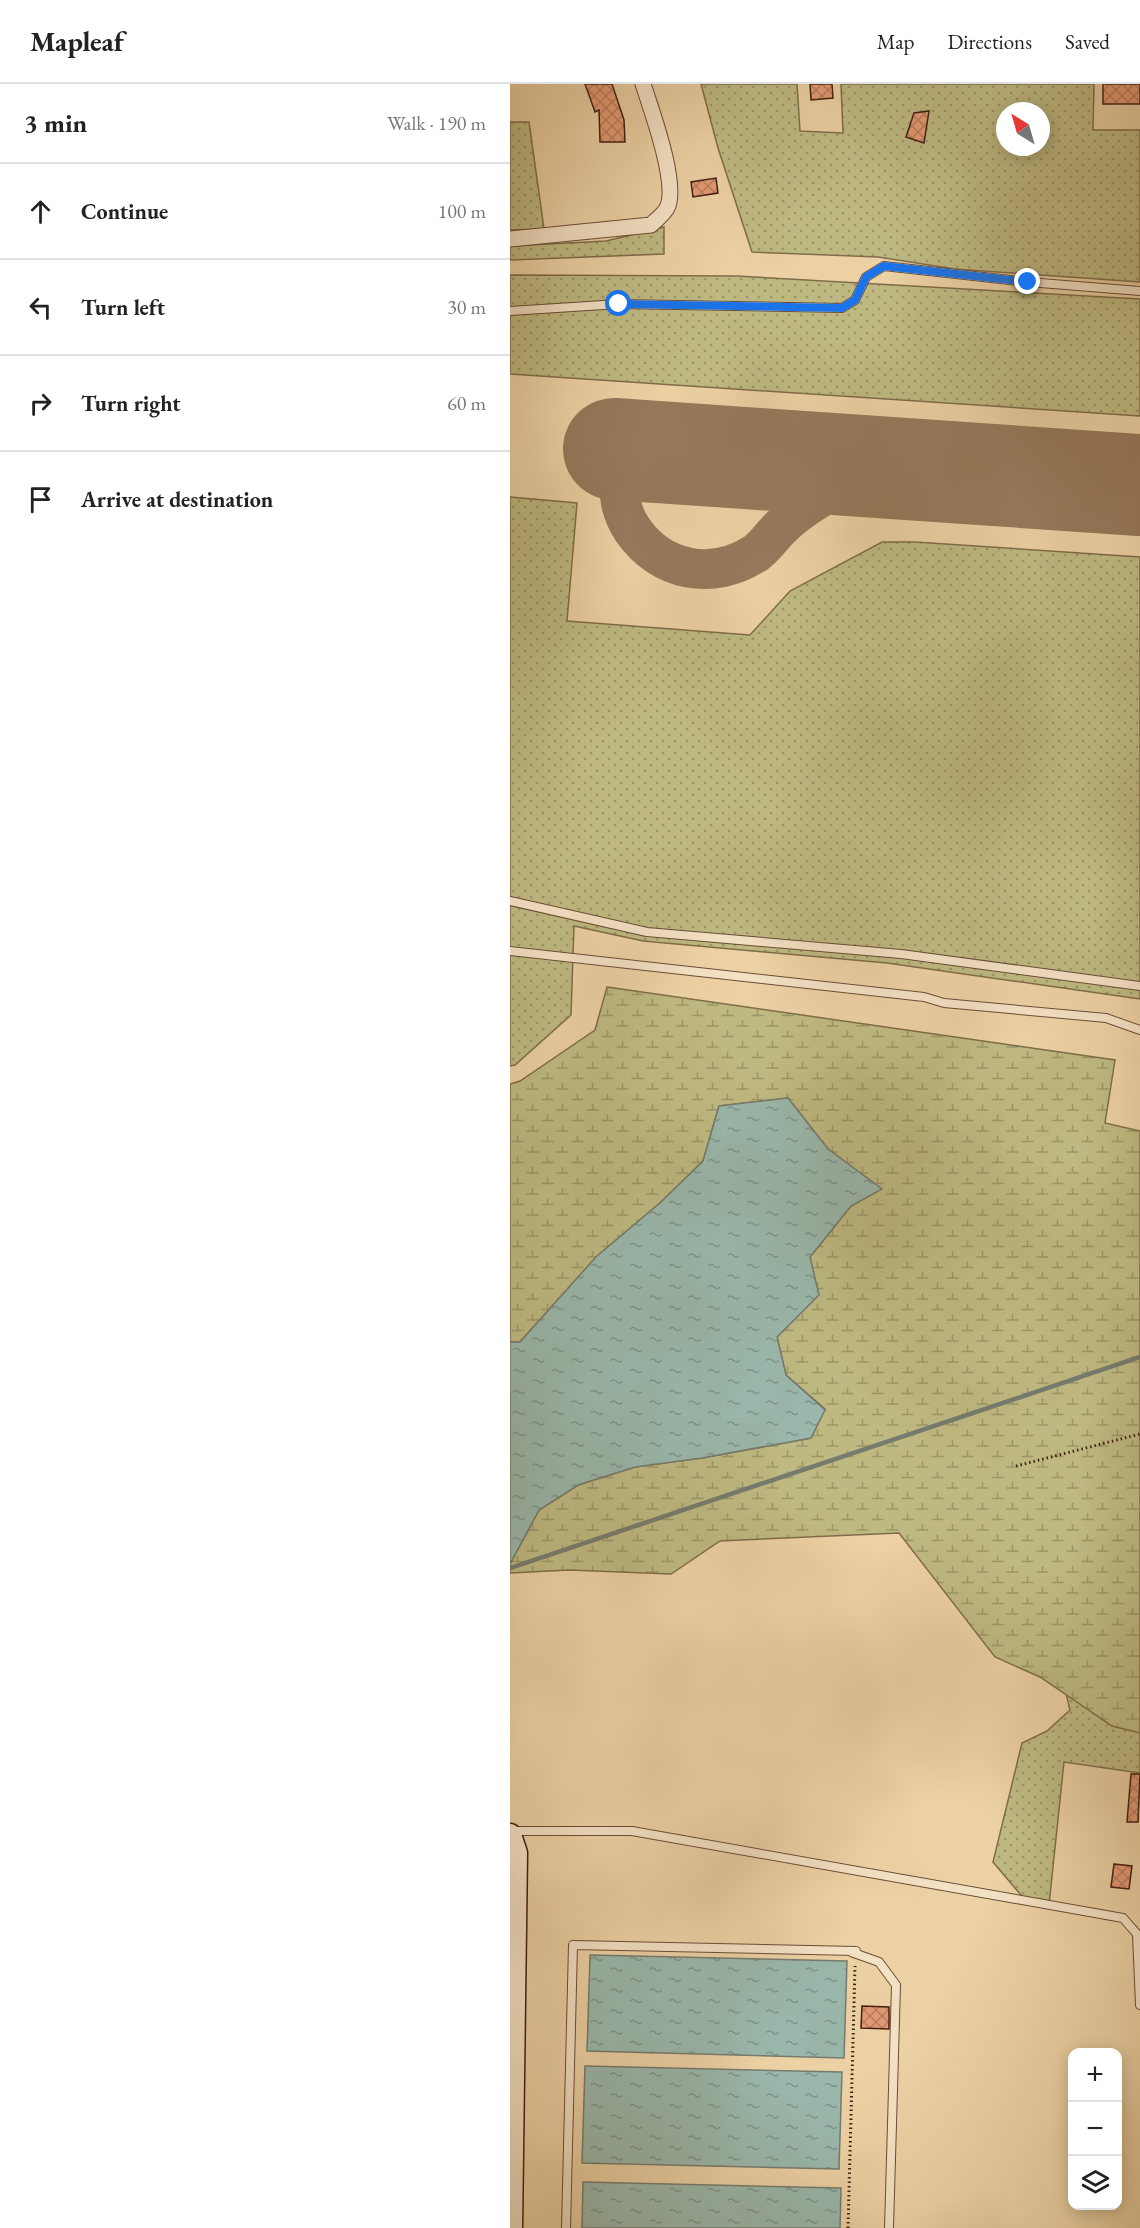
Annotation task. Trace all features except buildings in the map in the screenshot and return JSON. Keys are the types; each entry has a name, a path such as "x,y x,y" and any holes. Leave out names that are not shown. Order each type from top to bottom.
{"street":[{"path":"510,239 651,225 668,208 670,192 666,161 643,84"},
{"path":"510,1836 516,1853 511,2228"}],"lane":[{"path":"510,310 619,304 842,308 855,300 866,277 884,266 1028,282 1140,291"},
{"path":"510,901 647,932 901,954 1140,986"},
{"path":"510,951 924,997 944,1003 1106,1018 1140,1030"},
{"path":"510,1831 632,1831 1123,1918 1139,1933 1140,2005"},
{"path":"566,2228 573,1945 856,1951"},
{"path":"856,1951 851,1952 879,1962 896,1985 889,2228"}],"path":[{"path":"1016,1466 1140,1434"},
{"path":"848,2228 856,1951"}],"green space":[{"path":"701,84 797,84 800,131 843,133 841,84 1094,84 1093,130 1140,130 1140,282 955,269 878,257 752,252 718,148"},
{"path":"510,122 529,122 544,229 510,230"},
{"path":"664,227 664,254 510,260 510,246 606,241"},
{"path":"510,275 737,276 1140,299 1140,416 510,374"},
{"path":"510,497 577,503 567,621 750,635 790,591 882,542 915,542 1140,557 1140,999 887,963 643,941 574,926 571,1015 515,1065 510,1066"},
{"path":"607,987 1115,1060 1105,1123 1140,1131 1140,1733 1112,1726 1040,1677 995,1657 899,1533 720,1541 671,1574 569,1570 510,1573 510,1564 539,1510 578,1485 635,1467 702,1458 811,1438 825,1409 786,1375 777,1337 818,1295 810,1257 851,1206 881,1189 828,1149 788,1098 719,1106 703,1161 661,1202 596,1257 520,1342 510,1342 510,1084 520,1081 595,1030"},
{"path":"1140,1488 1140,1773 1064,1762 1049,1905 1026,1901 993,1862 1022,1743 1047,1731 1070,1710 1055,1648"}],"water":[{"path":"788,1098 828,1149 882,1189 851,1206 810,1257 819,1295 777,1337 786,1375 825,1410 811,1438 702,1458 635,1467 578,1485 539,1510 510,1564 510,1342 520,1342 596,1257 661,1202 703,1161 719,1106"},
{"path":"590,1955 847,1961 844,2058 587,2051"},
{"path":"585,2066 842,2072 839,2169 582,2163"},
{"path":"583,2182 841,2188 840,2228 582,2228"}],"waterway":[{"path":"510,1568 1140,1357"}],"taxiway":[{"path":"931,471 885,468 856,478 828,493 791,518 756,553 740,562 706,569 689,568 673,563 644,544 632,529 621,501 620,487 625,461 644,422 766,433 944,472"}],"runway":[{"path":"614,449 1140,485"}],"route":[{"path":"619,304 842,308 855,300 866,277 884,266 1028,282"}]}
